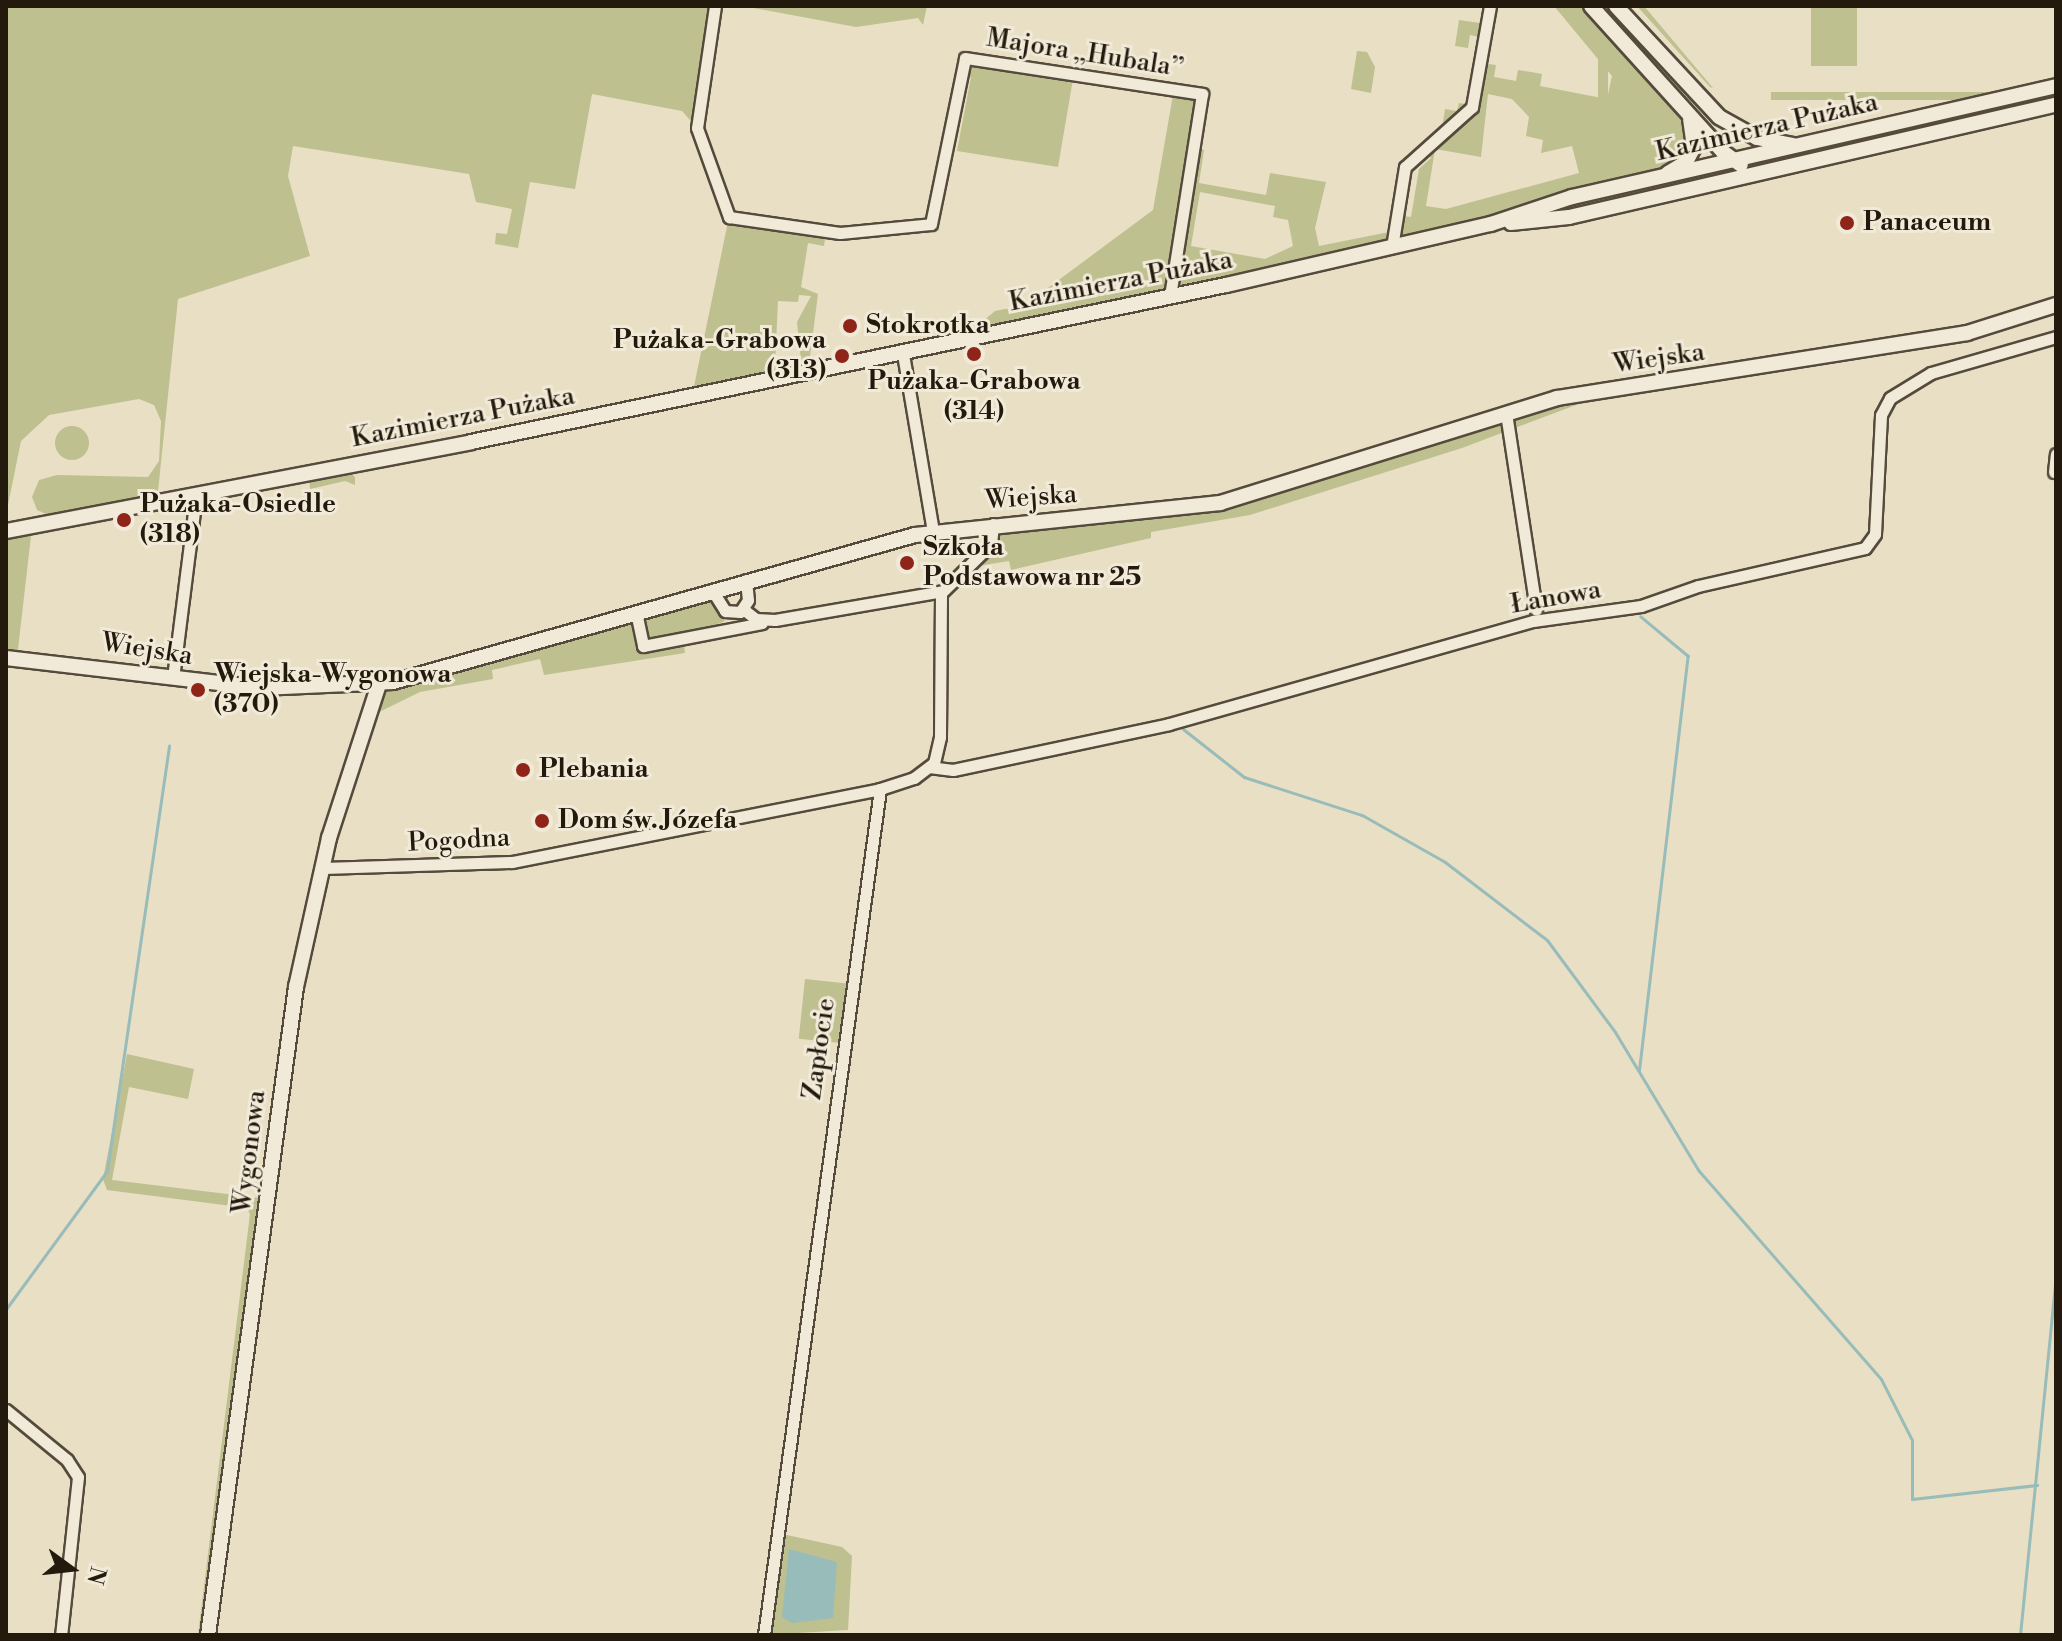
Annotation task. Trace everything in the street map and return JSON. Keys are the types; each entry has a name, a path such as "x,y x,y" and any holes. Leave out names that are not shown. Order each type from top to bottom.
{"street":[{"name":"Majora „Hubala”","path":"715,6 697,122 729,217 840,233 931,224 962,60 1117,79 1202,94 1170,296"},
{"path":"1392,247 1405,167 1472,107 1490,6"},
{"path":"1591,6 1723,152 1736,162 1771,171"},
{"path":"1616,6 1699,99 1718,130 1723,152 1718,167 1690,188"},
{"name":"Kazimierza Pużaka","path":"6,531 196,497 903,354 1491,224 1572,197 1718,167 2056,86"},
{"path":"1699,99 1746,133 1800,146"},
{"name":"Kazimierza Pużaka","path":"1491,224 1569,217 2056,105"},
{"path":"1651,179 1679,168 1691,154 1696,132 1683,109"},
{"name":"Wiejska","path":"6,658 261,688 379,684 746,580 933,532 993,524 1168,512 1220,503 1557,398 1780,367 1967,333 2056,305"},
{"name":"Łanowa","path":"929,767 953,770 1169,724 1533,621 1641,606 1683,589 1865,548 1875,534 1881,415 1890,398 1931,373 2056,337"},
{"path":"903,354 933,532"},
{"path":"1506,413 1536,610"},
{"path":"2054,472 2056,454"},
{"path":"173,678 196,497"},
{"path":"636,612 643,646 943,591 991,544 993,524"},
{"path":"743,609 746,580"},
{"path":"712,590 729,613"},
{"path":"880,789 929,767 940,737 943,591"},
{"path":"743,609 756,619 775,620"},
{"path":"716,632 729,613 743,609"},
{"name":"Wygonowa","path":"208,1635 290,1022 321,868 379,684"},
{"name":"Pogodna","path":"321,868 512,862 880,789"},
{"name":"Zapłocie","path":"764,1635 791,1413 880,789"},
{"path":"6,1410 67,1460 78,1477 61,1635"}],"green space":[{"path":"6,6 715,6 697,128 682,111 592,94 575,189 530,182 518,248 495,244 496,233 507,234 512,209 476,202 469,174 293,146 288,176 310,256 178,299 157,501 62,521 37,510 32,497 39,480 57,475 148,477 159,461 161,421 154,405 139,399 49,415 21,441 6,515"},
{"path":"743,6 927,6 923,25 918,18 856,27"},
{"path":"1554,6 1591,6 1696,132 1679,168 1540,207 958,342 957,334 977,326 995,311 1025,305 1153,210 1174,89 1202,94 1194,148 1204,150 1199,183 1266,195 1270,173 1326,182 1315,228 1319,246 1394,231 1397,215 1411,217 1419,169 1431,158 1424,150 1441,135 1445,109 1457,111 1459,103 1472,105 1480,63 1496,65 1494,77 1516,81 1518,70 1542,74 1540,86 1607,99 1612,76","holes":["1488,94 1512,99 1529,117 1526,136 1543,140 1541,153 1572,146 1579,173 1446,209 1426,206 1435,149 1481,157","1200,192 1275,206 1273,217 1288,220 1293,246 1265,259 1191,246"]},
{"path":"1598,6 1608,6 1608,152 1598,152"},
{"path":"1637,6 1644,6 1713,88 1710,87"},
{"path":"1811,6 1857,6 1857,66 1811,66"},
{"path":"1459,20 1486,24 1484,38 1470,35 1468,48 1455,46"},
{"path":"1357,51 1367,52 1375,67 1371,93 1351,89"},
{"path":"962,60 1074,73 1058,167 957,151 971,77 959,74"},
{"path":"1771,92 2056,92 2056,100 1771,100"},
{"path":"729,217 826,231 824,246 808,243 801,287 818,294 808,372 692,396","holes":["799,295 811,296 797,322 801,361 775,365 778,301 798,302"]},
{"path":"1583,394 1584,402 1462,448 1250,515 1151,532 1151,538 1011,570 1009,561 978,566 973,562 984,553 993,524 1168,512"},
{"path":"72,426 84,431 89,443 84,455 72,460 60,455 55,443 60,431"},
{"path":"343,467 355,477 355,485 345,481 310,489 309,474"},
{"path":"32,527 17,658 6,658 6,531"},
{"path":"707,599 725,621 683,638 685,653 544,675 540,659 492,670 493,679 420,692 369,717 379,689"},
{"path":"805,979 852,984 845,1044 799,1039"},
{"path":"127,1054 194,1069 188,1099 129,1087 112,1180 268,1199 208,1635 198,1635 250,1214 247,1208 107,1190 103,1179"},
{"path":"787,1535 842,1547 852,1556 848,1630 764,1635 776,1537"}],"water":[{"path":"789,1549 837,1562 833,1618 792,1623 782,1617"}],"waterway":[{"path":"1639,1070 1688,656 1640,616"},
{"path":"1183,729 1244,777 1362,815 1445,862 1547,940 1615,1032 1699,1171 1881,1379 1912,1440 1912,1499 2037,1485"},
{"path":"6,1309 107,1171 169,745"},
{"path":"2020,1635 2056,1277"}],"place":[{"name":"Panaceum","path":"1847,223"},
{"name":"Stokrotka","path":"850,326"},
{"name":"Pużaka-Grabowa (314)","path":"974,354"},
{"name":"Pużaka-Grabowa (313)","path":"842,356"},
{"name":"Pużaka-Osiedle (318)","path":"124,520"},
{"name":"Szkoła Podstawowa nr 25","path":"907,563"},
{"name":"Wiejska-Wygonowa (370)","path":"198,690"},
{"name":"Plebania","path":"523,770"},
{"name":"Dom św. Józefa","path":"542,821"}]}
